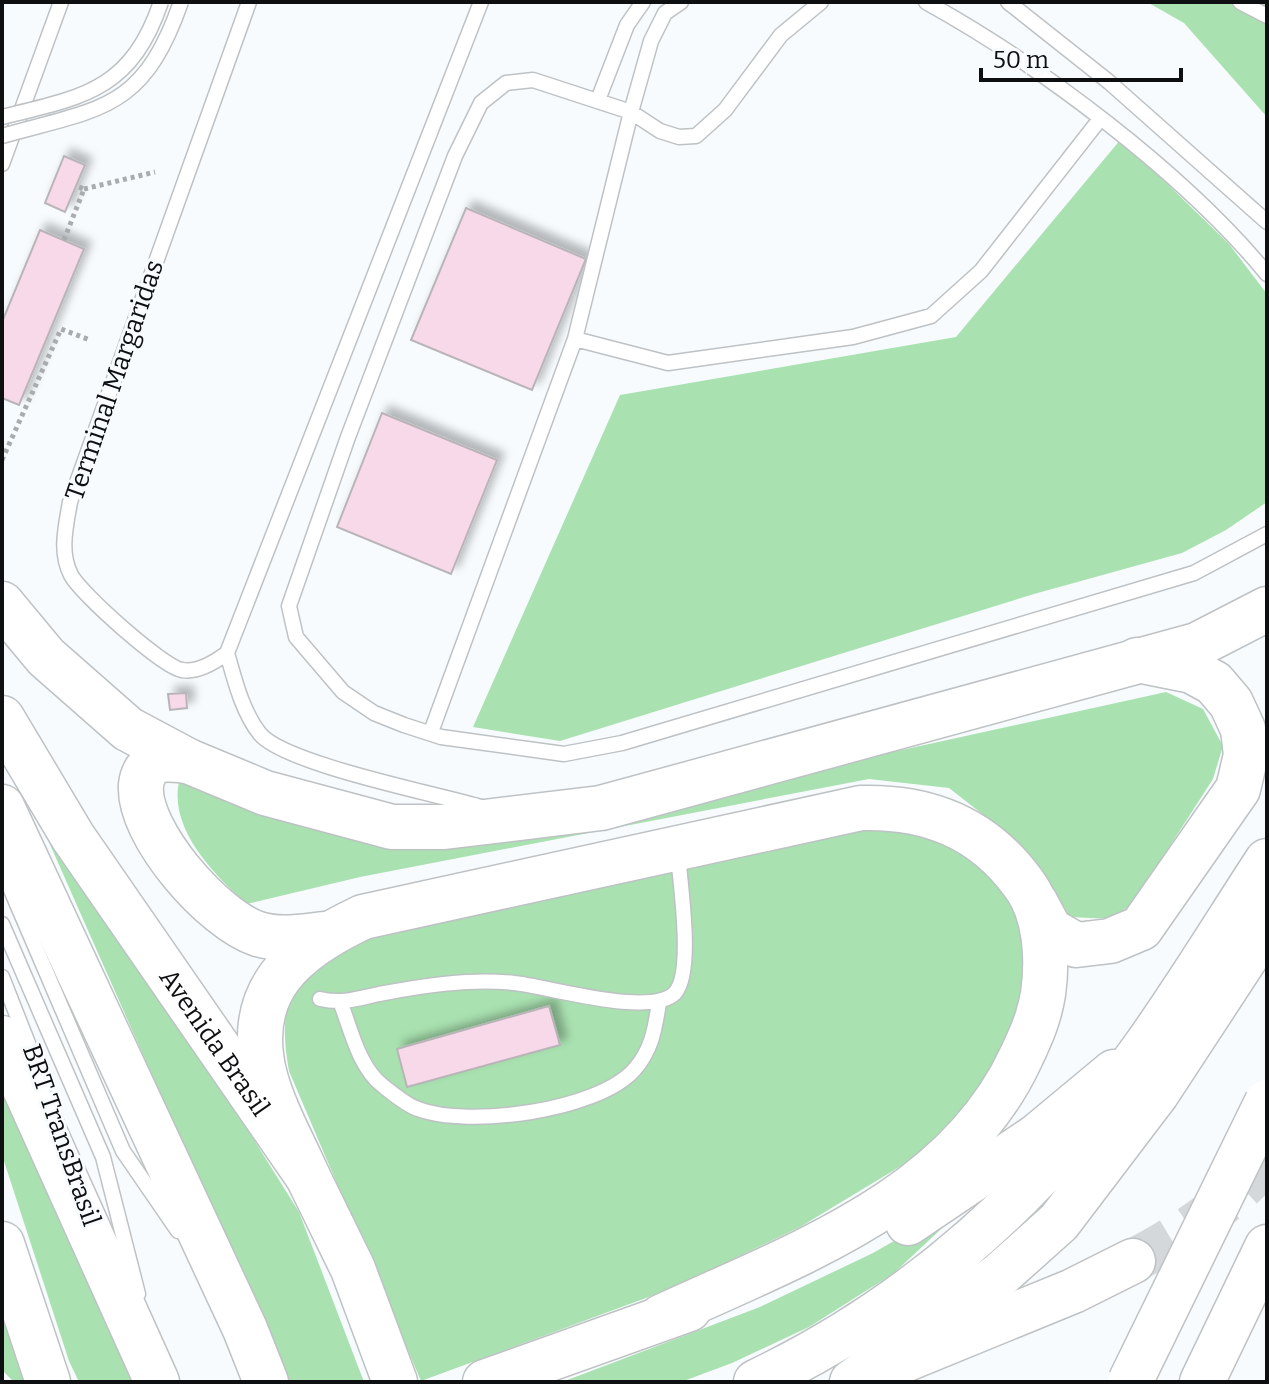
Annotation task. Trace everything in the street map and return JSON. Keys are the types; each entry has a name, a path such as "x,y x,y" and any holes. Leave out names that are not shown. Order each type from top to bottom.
{"highway":[{"path":"2,604 46,657 89,698 128,729 188,761 265,793 392,827 444,827 541,818 649,796 1197,645 1261,610"},
{"path":"308,1177 265,1076 265,1010 275,983 298,954 326,934 363,917 815,815 892,807 934,814 988,844 1028,889 1050,930 1076,945 1110,941 1141,928 1238,789 1246,755 1243,729 1231,703 1214,683 1192,671 1137,660"},
{"name":"Avenida Brasil","path":"2,718 73,837 308,1177 353,1269 395,1382"},
{"path":"188,761 161,759 149,765 141,781 141,800 160,845 234,923 272,936 326,934"},
{"path":"2,807 245,1329 266,1382"},
{"path":"756,1382 828,1345 901,1298 970,1245 1032,1185 1146,1045 1267,861"},
{"path":"661,1317 823,1241 877,1210 930,1175 975,1133 1008,1086 1039,1018 1046,973 1044,936 1028,889"},
{"path":"853,1382 1001,1274 1059,1222 1157,1093 1267,925"},
{"path":"2,1038 159,1382"},
{"path":"485,1382 661,1317 799,1276 885,1237 1037,1136 1146,1045"},
{"path":"1130,1382 1267,1102"},
{"path":"2,1244 48,1382"},
{"path":"1202,1382 1267,1247"},
{"path":"853,1382 1073,1291 1133,1261"}],"lane":[{"path":"2,164 61,2"},
{"path":"2,117 68,101 91,92 114,77 150,33 161,2"},
{"path":"2,136 72,120 125,93 151,67 167,42 181,2"},
{"name":"Terminal Margaridas","path":"227,653 210,666 184,671 167,664 89,596 71,575 63,547 70,502 249,2"},
{"path":"481,2 227,653 246,713 261,735 277,749 392,785 505,814 541,818"},
{"path":"598,100 627,25 643,2"},
{"path":"431,732 575,339 651,41 665,13 681,2"},
{"path":"821,2 781,35 725,110 696,136 679,137 660,131 631,112 533,80 506,83 481,103 455,156 324,500 289,606 296,637 343,692 374,713 441,737 564,754 622,743 1194,573 1267,534"},
{"path":"926,2 962,22 1100,119 1240,240 1267,274"},
{"path":"1008,2 1109,82 1267,222"},
{"path":"1240,2 1267,16"},
{"path":"575,339 668,363 853,337 931,316 981,271 1100,119"},
{"path":"320,999 341,1004 379,994 479,982 513,982 579,996 659,1003 672,995 683,975 678,847"},
{"path":"2,869 123,1151 245,1329"},
{"path":"2,924 103,1157 159,1382"},
{"name":"BRT TransBrasil","path":"2,977 44,1086"},
{"path":"341,1004 357,1049 379,1083 418,1109 514,1116 565,1106 616,1085 633,1071 650,1045 659,1003"},
{"name":"BRT TransBrasil","path":"55,1115 118,1294"}],"path":[{"path":"76,186 84,189 155,172"},
{"path":"64,240 84,189"},
{"path":"2,460 61,329 90,340"}],"green space":[{"path":"1147,2 1267,2 1267,117 1184,23"},
{"path":"1121,139 1229,244 1267,294 1267,502 1226,530 1182,553 1034,594 560,741 473,727 620,395 956,337"},
{"path":"1166,692 1203,709 1223,746 1213,779 1133,903 1112,919 1070,917 1045,897 1027,862 981,813 949,788 869,779 360,877 247,904 220,878 195,847 179,812 181,775 225,790 560,825"},
{"path":"2,736 299,1212 364,1382 283,1382 221,1231"},
{"path":"922,826 995,866 1023,926 1025,1004 1009,1049 949,1137 800,1227 673,1288 421,1381 289,1071 285,1033 289,1003 294,989 314,962 329,947 850,827"},
{"path":"2,1083 140,1382 79,1382 69,1361 2,1155"},
{"path":"983,1190 894,1273 809,1327 732,1363 681,1382 562,1382 760,1307 873,1253"},
{"path":"2,1283 36,1382 14,1382 2,1370"}],"building":[{"path":"64,156 85,165 65,212 45,203"},
{"path":"466,208 586,259 532,390 411,340"},
{"path":"40,230 84,249 19,405 2,398 2,322"},
{"path":"382,413 497,460 451,574 337,527"},
{"path":"186,693 187,708 170,710 168,694"},
{"path":"549,1006 560,1045 407,1087 397,1049"}],"tunnel":[{"path":"1133,1261 1204,1218 1237,1192 1267,1162"}]}
